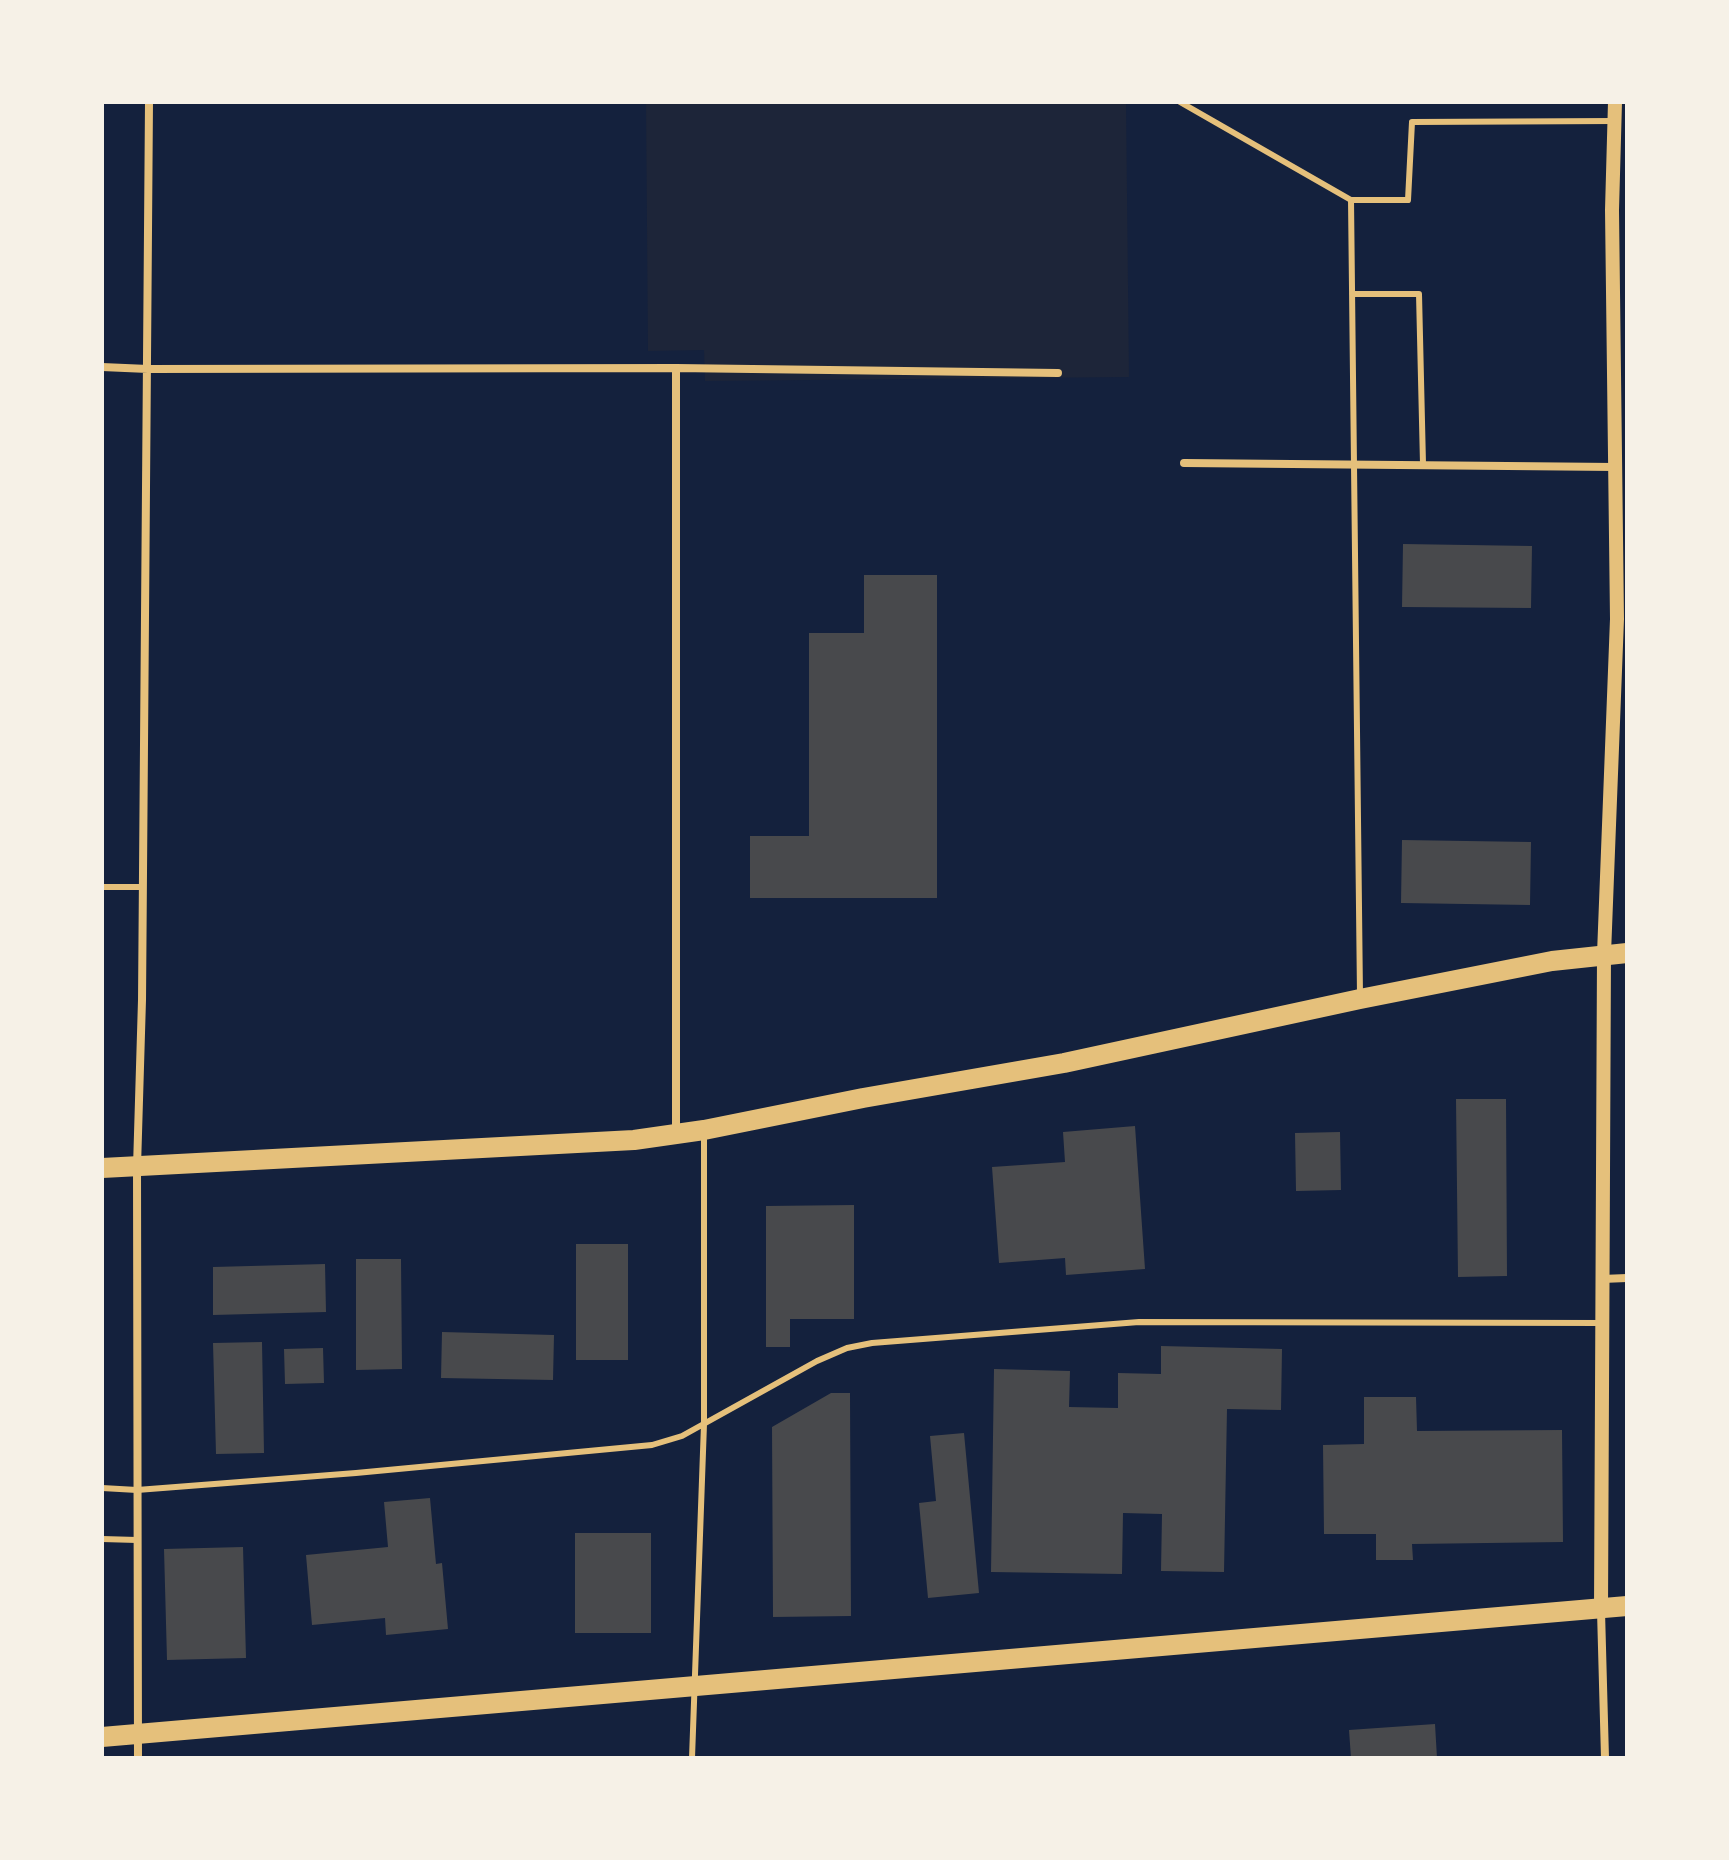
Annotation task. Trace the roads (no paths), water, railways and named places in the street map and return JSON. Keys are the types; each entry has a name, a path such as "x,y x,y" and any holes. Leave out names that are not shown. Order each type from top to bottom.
{"main road":[{"path":"102,1168 634,1140 704,1130 1064,1063 1552,961 1627,953"},
{"path":"102,1737 1627,1606"}],"street":[{"path":"138,1758 137,1167 142,1000 149,102"},
{"path":"1605,1758 1601,1608 1604,954 1622,619 1615,467 1612,210 1615,102"},
{"path":"102,367 676,368 1058,373"},
{"path":"676,368 676,1132"},
{"path":"1184,463 1353,467 1423,464 1615,467"},
{"path":"1602,1279 1627,1278"}],"lane":[{"path":"1180,102 1351,200 1408,200 1412,122 1615,121"},
{"path":"1351,200 1360,999"},
{"path":"1352,294 1419,294 1423,464"},
{"path":"102,887 141,887"},
{"path":"692,1758 704,1424 704,1130"},
{"path":"102,1488 137,1490 356,1473 652,1445 682,1436 817,1361 847,1348 872,1343 1139,1322 1601,1323"},
{"path":"102,1539 137,1540"}]}
